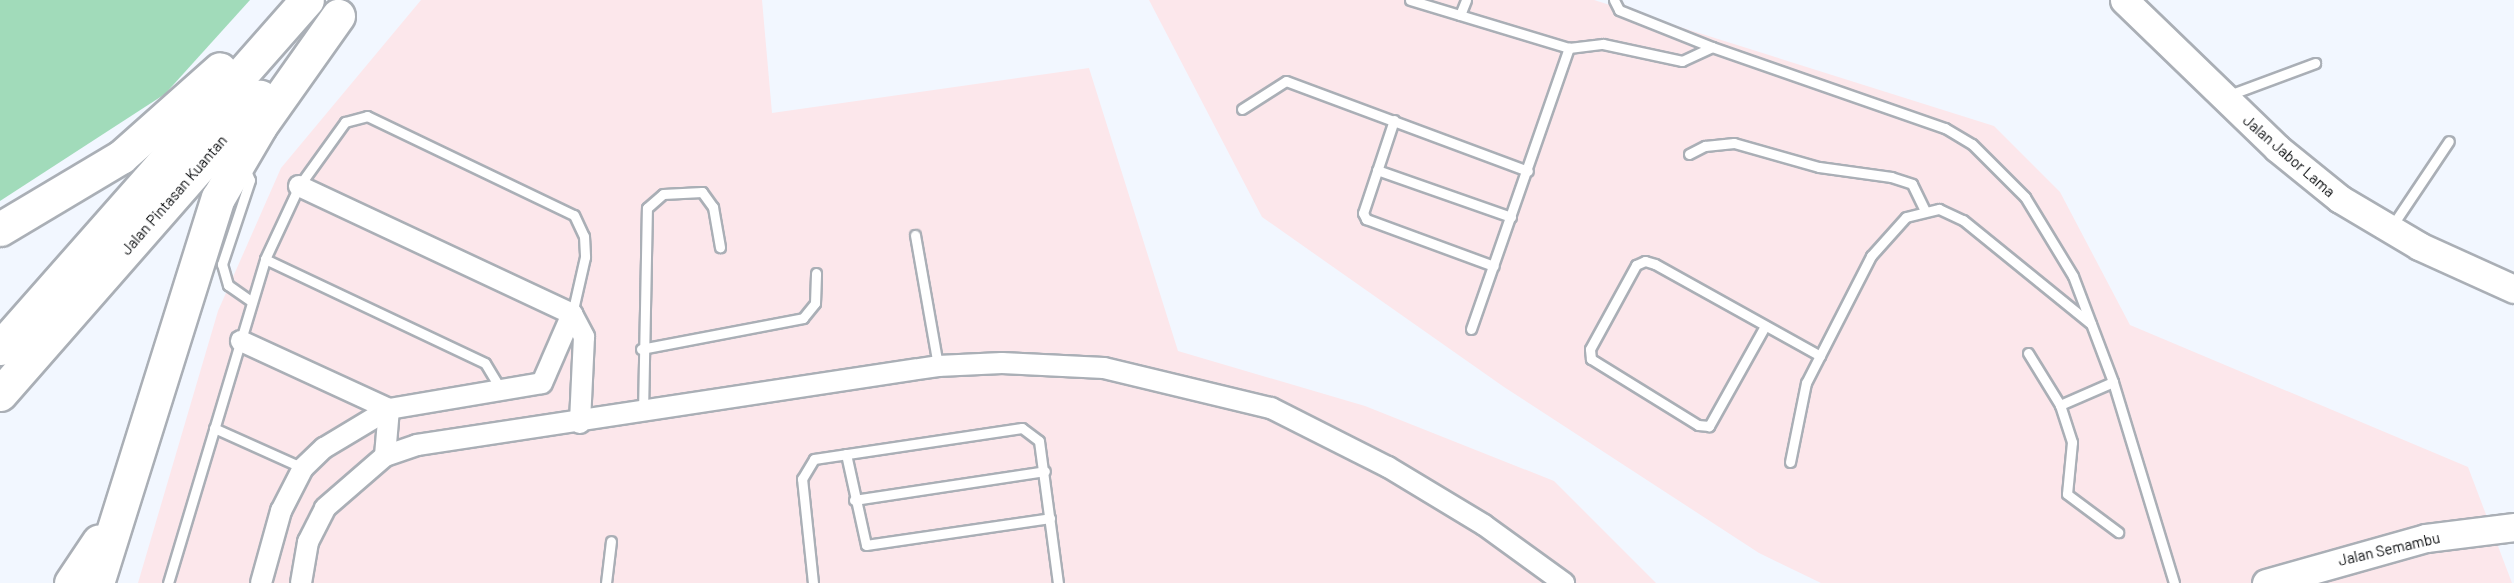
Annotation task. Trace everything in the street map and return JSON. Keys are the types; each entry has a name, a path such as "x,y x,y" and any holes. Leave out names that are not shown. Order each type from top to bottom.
{"highway":[{"path":"0,229 84,183 144,139 288,0"},
{"name":"Jalan Pintasan Kuantan","path":"0,348 307,0"},
{"path":"97,583 112,522 203,236 239,159 345,8"},
{"name":"Jalan Pintasan Kuantan","path":"0,394 240,118 345,8"},
{"path":"71,583 112,522"}],"street":[{"name":"Jalan Jabor Lama","path":"2124,0 2305,173 2390,231 2514,289"},
{"path":"299,186 572,314 584,337 580,423"},
{"path":"261,583 281,511 303,468 324,448 389,409 502,393 542,383 572,314"},
{"path":"241,341 389,409"},
{"path":"301,583 308,542 326,508 385,456 417,445 580,423 938,366 1104,368 1270,408 1427,490 1564,583"},
{"path":"385,456 389,409"},
{"name":"Jalan Semambu","path":"2266,583 2426,538 2514,527"}],"lane":[{"path":"1410,0 1569,48 1603,44 1682,61 1712,46"},
{"path":"1460,15 1466,0"},
{"path":"1614,0 1619,10 1712,46 1945,128 1972,144 2025,197 2073,276 2093,325 2175,583"},
{"path":"1471,329 1569,48"},
{"path":"2224,97 2315,63"},
{"path":"1242,109 1286,81 1528,171"},
{"path":"168,583 265,260 299,186 345,123 356,116 377,121 574,215 584,236 585,257 572,314"},
{"path":"1394,120 1363,213 1366,219 1494,266"},
{"path":"2390,231 2450,141"},
{"path":"1689,154 1705,146 1734,143 1819,167 1891,177 1912,184 1924,209"},
{"path":"239,159 250,180 222,264 228,285 252,302"},
{"path":"1377,170 1511,217"},
{"path":"643,413 641,349 644,217 652,201 677,191 702,192 713,207 720,247"},
{"path":"1790,462 1796,416 1820,356 1871,256 1892,229 1924,209 1939,208 1963,220 2093,325"},
{"path":"915,235 938,366"},
{"path":"265,260 485,363 499,378 502,393"},
{"path":"1766,326 1709,426 1698,425 1591,359 1590,350 1636,265 1645,261 1766,326 1820,356"},
{"path":"641,349 803,318 815,303 816,273"},
{"path":"2028,353 2060,405 2072,442 2067,494 2118,532"},
{"path":"2060,405 2113,382"},
{"path":"214,428 303,468"},
{"path":"813,583 804,470 814,459 1022,428 1040,441 1058,583"},
{"path":"846,454 863,542 870,546 1050,518"},
{"path":"854,500 1045,471"},
{"path":"606,583 611,541"}],"shaded area":[{"path":"421,0 762,0 772,113 1089,68 1178,351 1365,406 1554,481 1656,583 138,583 218,311 281,168"},
{"path":"1149,0 1594,0 1994,126 2060,192 2130,325 2468,467 2512,583 1821,583 1759,553 1504,387 1262,217"}],"green space":[{"path":"0,0 250,0 165,94 0,201"}]}
